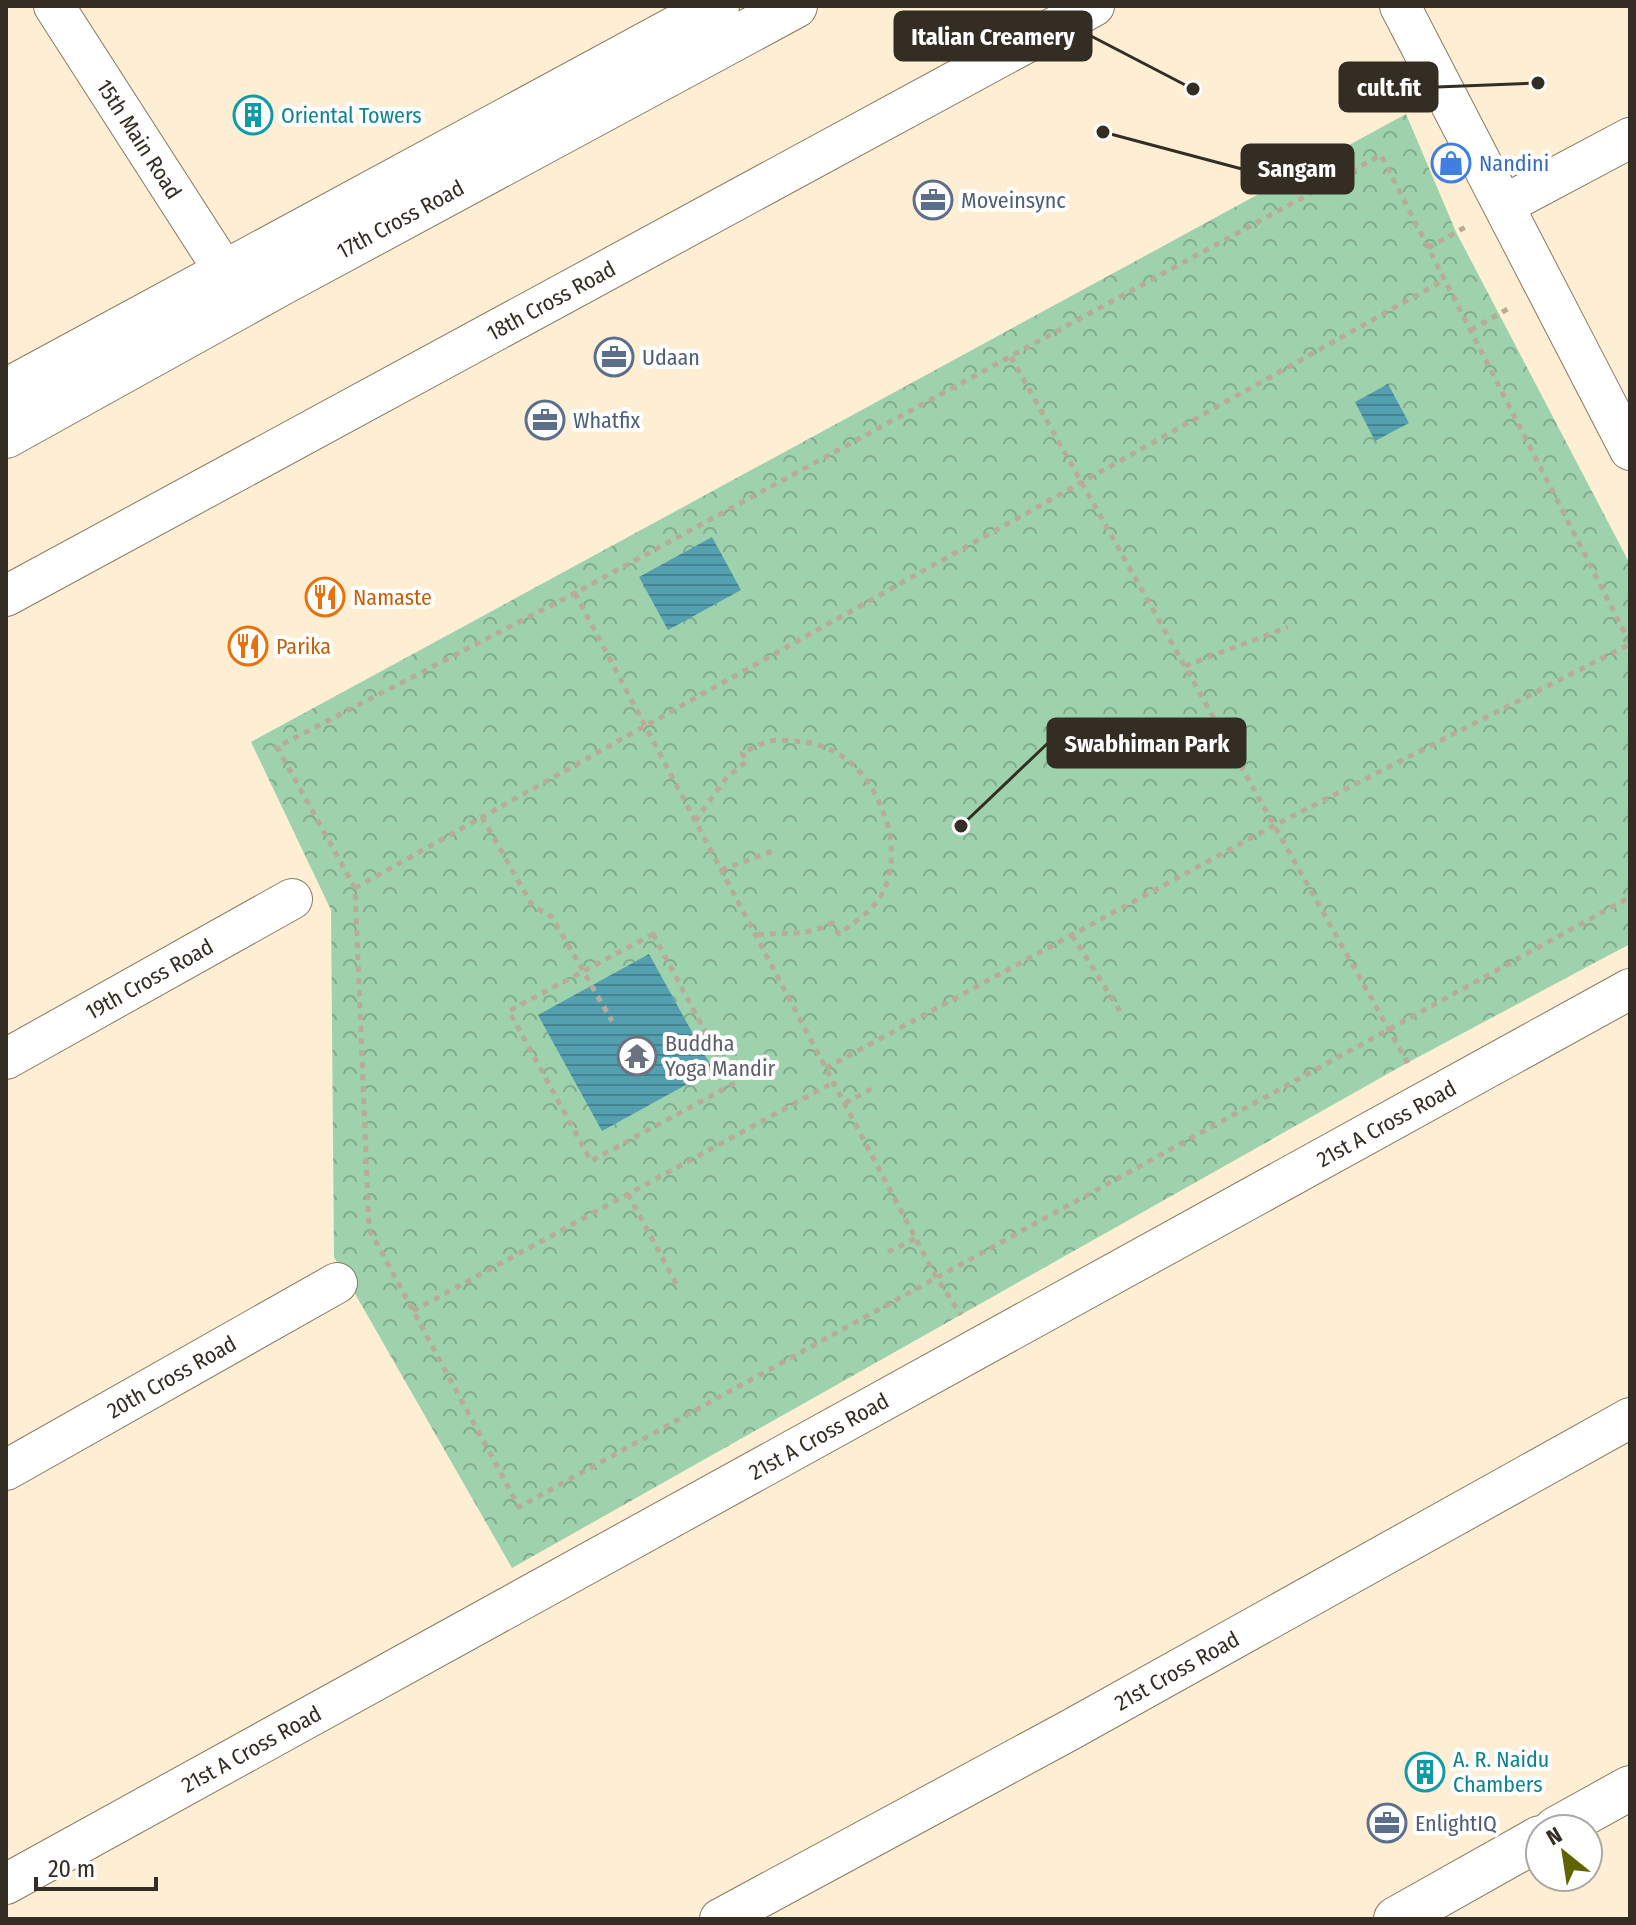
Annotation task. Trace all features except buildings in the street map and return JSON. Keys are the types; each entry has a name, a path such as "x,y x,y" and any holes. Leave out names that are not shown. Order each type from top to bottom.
{"main road":[{"name":"17th Cross Road","path":"6,391 717,6"},
{"name":"17th Cross Road","path":"6,436 278,285 795,6"},
{"path":"1585,1813 1630,1788"},
{"path":"1412,1915 1524,1848"}],"street":[{"name":"15th Main Road","path":"54,6 225,272"},
{"name":"18th Cross Road","path":"6,596 1094,6"},
{"path":"1400,6 1630,450"},
{"path":"1504,205 1630,138"},
{"name":"19th Cross Road","path":"6,1059 292,899"},
{"name":"21st A Cross Road","path":"6,1884 1630,989"},
{"name":"20th Cross Road","path":"6,1470 337,1283"},
{"name":"21st Cross Road","path":"720,1919 1070,1730 1630,1418"}],"path":[{"path":"826,1068 1275,825 1630,643 1381,155 575,593 277,747 355,888 369,1229 519,1507 1630,897"},
{"path":"355,888 1444,280"},
{"path":"1011,357 1388,1030"},
{"path":"575,593 936,1277"},
{"path":"1185,666 1288,627"},
{"path":"695,821 727,777 747,761 742,753 772,740 804,742 838,752 859,768 874,788 890,833 891,864 881,896 862,917 839,934 832,923 795,935 755,935"},
{"path":"482,817 532,905 552,917 612,1021"},
{"path":"721,870 773,851"},
{"path":"653,934 733,1084 591,1161 509,1011 583,972 653,934"},
{"path":"1072,935 1120,1011"},
{"path":"413,1311 834,1082"},
{"path":"845,1103 875,1087"},
{"path":"628,1194 678,1287"},
{"path":"888,1252 916,1238"}],"green space":[{"path":"1406,114 1456,232 1630,564 1630,944 1407,1063 512,1568 334,1257 331,910 251,742"}],"water":[{"path":"1388,384 1409,423 1375,441 1355,402"},
{"path":"712,537 741,590 668,630 639,577"},
{"path":"649,954 713,1070 602,1131 538,1015"}],"place":[{"name":"cult.fit","path":"1538,83"},
{"name":"Italian Creamery","path":"1193,89"},
{"name":"Oriental Towers","path":"253,115"},
{"name":"Sangam","path":"1103,132"},
{"name":"Nandini","path":"1451,163"},
{"name":"Moveinsync","path":"933,200"},
{"name":"Udaan","path":"614,357"},
{"name":"Whatfix","path":"545,420"},
{"name":"Namaste","path":"325,597"},
{"name":"Parika","path":"248,646"},
{"name":"Swabhiman Park","path":"961,826"},
{"name":"Buddha Yoga Mandir","path":"637,1056"},
{"name":"A. R. Naidu Chambers","path":"1425,1772"},
{"name":"EnlightIQ","path":"1387,1823"}]}
